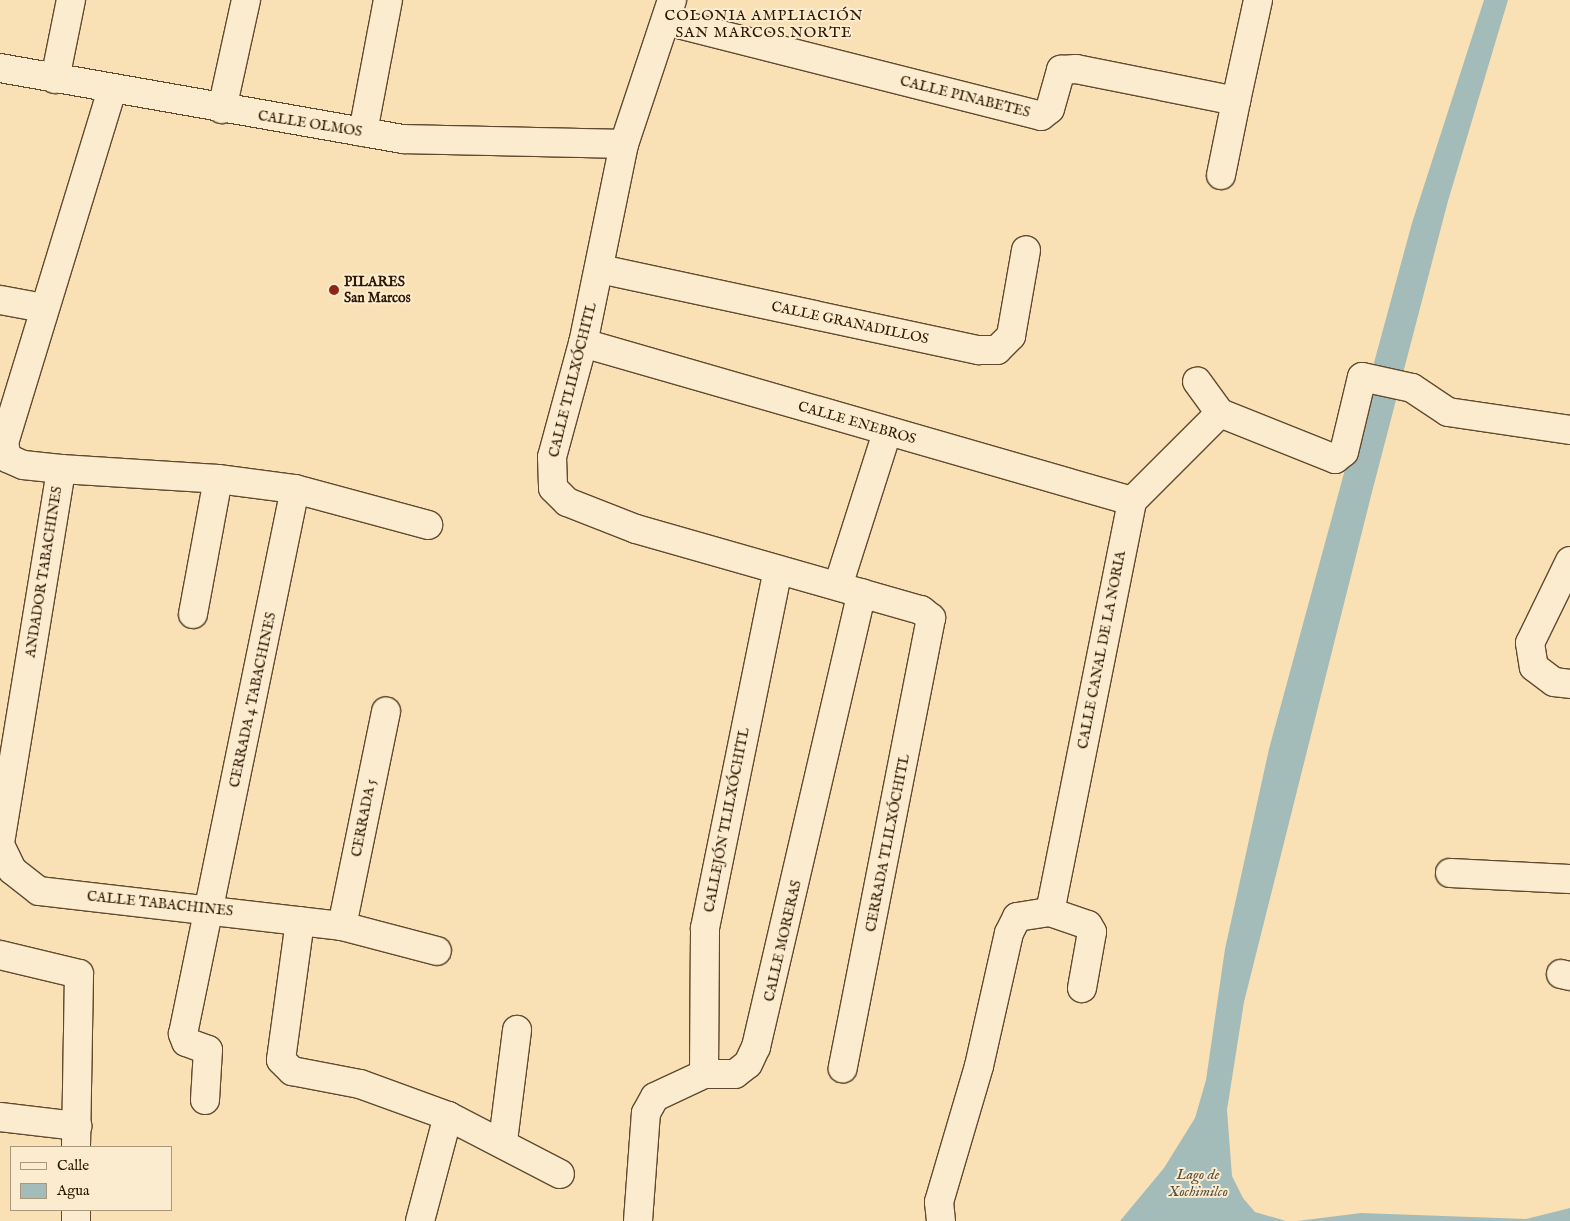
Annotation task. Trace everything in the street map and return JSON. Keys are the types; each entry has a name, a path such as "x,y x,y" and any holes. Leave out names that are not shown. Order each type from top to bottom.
{"street":[{"path":"55,79 71,0"},
{"path":"222,109 246,0"},
{"path":"363,132 388,0"},
{"path":"1221,175 1258,0"},
{"name":"CALLE PINABETES","path":"669,10 1041,116 1050,109 1061,70 1076,69 1236,101"},
{"name":"CALLE TLILXÓCHITL","path":"669,10 624,144 600,269 583,343 552,458 553,488 567,502 636,529 921,610 931,618"},
{"name":"CALLE OLMOS","path":"0,68 112,90 403,139 624,144"},
{"name":"ANDADOR TABACHINES","path":"0,844 61,469 23,465 6,458 4,443 43,308 112,90"},
{"name":"CALLE GRANADILLOS","path":"600,269 980,350 998,350 1011,336 1026,250"},
{"path":"0,300 43,308"},
{"name":"CALLE ENEBROS","path":"583,343 1132,501"},
{"path":"1198,381 1220,413 1335,459 1344,452 1362,377 1412,388 1448,412 1570,430"},
{"path":"1132,501 1220,413"},
{"name":"CALLE MORERAS","path":"638,1221 646,1114 661,1093 704,1074 735,1074 748,1064 756,1047 850,590 887,432"},
{"path":"61,469 218,479 295,489 428,525"},
{"path":"193,614 218,479"},
{"name":"CERRADA 4 TABACHINES","path":"205,1100 208,1050 186,1042 183,1034 295,489"},
{"name":"CALLE CANAL DE LA NORIA","path":"1050,912 1132,501"},
{"path":"1570,561 1530,643 1534,668 1554,682 1570,684"},
{"name":"CALLEJÓN TLILXÓCHITL","path":"704,1074 705,928 778,570"},
{"name":"CERRADA TLILXÓCHITL","path":"843,1068 931,618"},
{"name":"CERRADA 5","path":"342,926 386,711"},
{"name":"CALLE TABACHINES","path":"0,844 12,870 39,891 342,926 437,951"},
{"path":"1450,873 1570,879"},
{"path":"941,1221 939,1202 979,1066 1009,933 1017,917 1050,912 1088,925 1092,932 1082,988"},
{"path":"300,921 282,1060 292,1070 360,1084 448,1116 503,1141 560,1174"},
{"path":"0,955 79,974 76,1137 0,1117"},
{"path":"503,1141 517,1030"},
{"path":"420,1221 448,1116"}],"water":[{"name":"Lago de Xochimilco","path":"1484,0 1508,0 1448,201 1372,492 1244,1002 1227,1110 1232,1176 1243,1198 1255,1212 1286,1221 1120,1221 1164,1168 1195,1118 1206,1080 1225,949 1269,749 1412,223"},
{"path":"1570,1208 1570,1221 1297,1221 1361,1213 1526,1219"}],"place":[{"name":"PILARES San Marcos","path":"334,290"}],"district":[{"name":"COLONIA AMPLIACIÓN SAN MARCOS NORTE","path":"764,24"}]}
